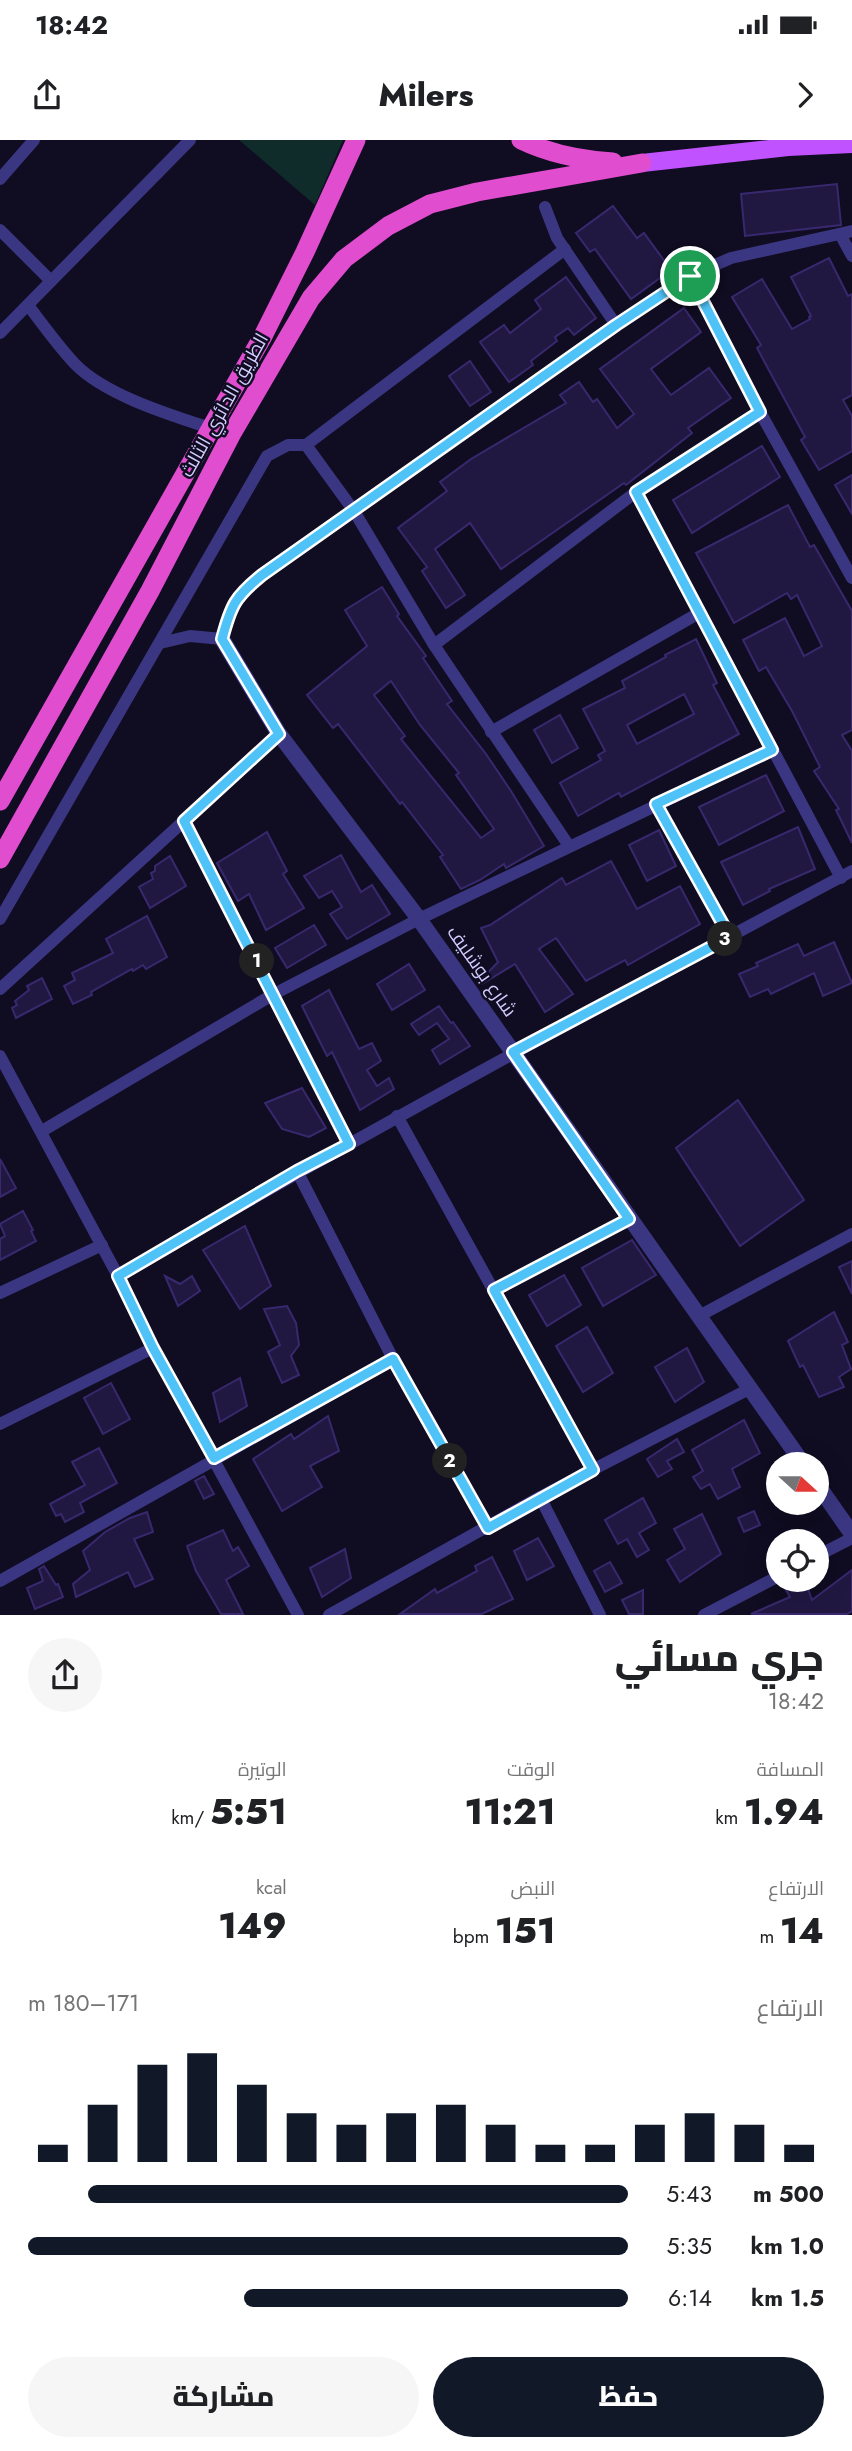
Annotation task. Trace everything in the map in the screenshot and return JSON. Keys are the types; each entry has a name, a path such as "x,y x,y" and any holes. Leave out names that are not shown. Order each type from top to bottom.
{"highway":[{"name":"الطريق الدائري الثالث","path":"0,800 269,324 356,140"},
{"path":"521,140 540,149 589,160 642,163"},
{"name":"الطريق الدائري الثالث","path":"0,859 150,591 230,435 311,298 344,259 388,226 430,204 465,195 642,163"}],"main road":[{"path":"788,147 811,140"},
{"path":"642,163 788,147 852,144"}],"street":[{"path":"0,179 34,140"},
{"path":"0,333 190,140"},
{"path":"545,207 551,226 565,250 616,325"},
{"path":"0,230 51,281"},
{"path":"160,643 190,636 222,639 230,610 241,592 616,325 690,276 732,258 846,233 852,256"},
{"path":"0,919 267,456 288,445 306,445 565,250"},
{"path":"690,276 760,412 852,578"},
{"path":"28,305 76,366 107,387 130,399 230,435"},
{"path":"433,645 636,492 760,412"},
{"path":"306,445 354,511 433,645 569,846"},
{"path":"118,1276 297,1171 513,1052 846,875 772,750 636,492"},
{"path":"491,732 699,613"},
{"name":"شارع بوشليف","path":"222,639 279,734 419,919 795,1452"},
{"path":"0,989 279,734"},
{"path":"42,1132 274,994 419,919 772,750"},
{"path":"656,804 730,937"},
{"path":"184,821 349,1144"},
{"path":"0,1056 102,1245 153,1348 298,1615"},
{"path":"397,1116 593,1470"},
{"path":"297,1171 393,1359 488,1528"},
{"path":"494,1290 629,1219"},
{"path":"699,1316 852,1234"},
{"path":"0,1293 102,1245"},
{"path":"0,1424 153,1348"},
{"path":"0,1581 393,1359"},
{"path":"330,1615 540,1497 751,1388"},
{"path":"540,1497 600,1615"},
{"path":"829,1549 852,1536 830,1503"},
{"path":"704,1615 766,1583"}],"green space":[{"path":"239,140 343,140 315,205"}],"building":[{"path":"837,184 841,225 745,236 741,194"},
{"path":"613,206 637,238 644,233 671,270 631,299 595,249 590,252 576,233"},
{"path":"829,258 848,296 852,294 852,395 843,400 852,416 852,451 819,470 801,440 805,437 757,348 761,345 732,297 762,279 792,329 811,316 791,277"},
{"path":"566,277 596,318 574,335 568,328 555,337 557,341 531,361 533,365 509,382 480,342 504,325 510,333 541,309 535,300"},
{"path":"684,308 701,332 651,369 671,395 709,368 731,398 688,428 692,433 626,485 624,483 501,569 470,523 435,549 465,595 446,608 422,571 427,567 398,528 447,491 440,482 471,459 566,403 560,395 579,382 593,402 597,399 617,428 634,414 600,369"},
{"path":"470,361 491,392 470,406 449,376"},
{"path":"762,446 780,477 692,533 673,500"},
{"path":"852,475 852,514 835,485"},
{"path":"788,505 810,547 814,545 852,611 852,730 842,735 852,751 852,843 836,810 839,809 814,771 820,767 792,711 766,667 759,671 743,640 785,618 804,656 822,646 797,595 791,599 787,593 734,623 696,553"},
{"path":"382,587 399,614 397,616 426,656 423,658 452,701 447,704 486,754 544,846 506,868 504,864 461,889 440,857 443,855 402,802 400,804 338,724 333,728 307,695 367,646 345,610","holes":["391,681 420,725 459,773 456,775 494,829 481,838 401,739 405,736 374,695"]},
{"path":"696,639 717,683 713,685 739,734 621,797 619,793 578,816 560,783 601,760 598,755 605,751 583,709 625,688 622,681 666,657 665,655","holes":["684,694 694,714 637,744 627,725"]},
{"path":"560,715 578,748 552,763 534,730"},
{"path":"766,775 784,811 719,845 699,807"},
{"path":"798,827 815,869 769,889 770,891 743,905 721,862"},
{"path":"659,830 676,866 647,881 629,845"},
{"path":"267,832 287,871 283,874 304,908 266,930 249,894 238,901 217,863"},
{"path":"341,855 361,892 372,885 390,914 347,939 330,914 342,907 332,891 319,898 304,876"},
{"path":"170,856 186,886 150,908 139,887 153,879 151,873 155,871 155,866"},
{"path":"611,861 637,909 680,886 700,924 628,965 625,960 586,981 556,938 539,949 573,994 545,1012 515,964 482,984 480,981 498,962 481,928 490,925 562,878 566,885"},
{"path":"147,916 167,957 146,969 143,965 133,971 132,969 73,1004 64,986 75,980 72,973 113,953 106,939"},
{"path":"314,925 326,945 287,968 275,948"},
{"path":"834,942 852,983 823,996 814,973 771,994 768,989 750,997 739,974 758,966 756,963 798,944 804,956"},
{"path":"409,964 425,990 392,1010 377,984"},
{"path":"42,978 52,999 16,1018 12,1008 17,1005 15,1001 29,990 27,986"},
{"path":"329,990 359,1049 372,1043 381,1061 367,1070 377,1086 389,1078 394,1089 360,1110 332,1052 327,1056 302,1006"},
{"path":"439,1006 470,1046 440,1064 432,1050 449,1039 437,1023 419,1035 411,1024"},
{"path":"302,1088 326,1128 309,1137 282,1129 265,1103"},
{"path":"738,1100 804,1200 740,1246 676,1148"},
{"path":"0,1159 16,1188 0,1197"},
{"path":"23,1211 36,1241 0,1260 0,1239 5,1236 0,1224"},
{"path":"245,1226 271,1286 240,1309 203,1250"},
{"path":"632,1240 656,1275 603,1306 582,1268"},
{"path":"852,1261 852,1294 839,1267"},
{"path":"564,1275 581,1305 547,1326 529,1295"},
{"path":"165,1276 180,1284 192,1276 200,1291 178,1306"},
{"path":"287,1306 296,1323 299,1345 291,1356 299,1375 282,1383 268,1352 280,1345 264,1309"},
{"path":"834,1312 848,1342 842,1345 851,1369 839,1377 844,1387 819,1397 788,1341"},
{"path":"587,1327 613,1373 583,1392 556,1346"},
{"path":"687,1348 704,1382 675,1402 655,1367"},
{"path":"240,1378 247,1406 220,1422 213,1393"},
{"path":"111,1383 130,1419 103,1434 84,1398"},
{"path":"328,1416 339,1451 310,1466 322,1487 282,1511 253,1459 291,1434 294,1439"},
{"path":"744,1420 760,1453 732,1469 740,1487 718,1499 710,1484 701,1489 693,1477 703,1471 692,1450"},
{"path":"677,1439 684,1452 667,1461 672,1469 658,1477 647,1459"},
{"path":"99,1448 117,1483 80,1503 84,1512 65,1522 61,1514 56,1516 50,1504 85,1485 72,1462"},
{"path":"204,1476 214,1494 204,1499 195,1481"},
{"path":"643,1498 656,1523 639,1533 649,1550 637,1557 627,1539 618,1544 605,1520"},
{"path":"754,1511 760,1525 744,1532 738,1518"},
{"path":"147,1512 153,1532 134,1539 153,1579 135,1587 128,1572 76,1597 73,1584 90,1570 83,1551 105,1532"},
{"path":"702,1514 721,1554 680,1582 667,1560 685,1549 674,1529"},
{"path":"223,1530 233,1551 238,1547 249,1566 226,1580 243,1614 221,1614 196,1571 187,1546"},
{"path":"538,1538 554,1566 527,1580 514,1551"},
{"path":"345,1549 351,1578 322,1597 310,1568"},
{"path":"492,1557 513,1599 482,1614 400,1614 435,1589 437,1593 477,1571 475,1566"},
{"path":"610,1562 622,1583 605,1592 594,1571"},
{"path":"44,1566 56,1585 58,1584 63,1597 35,1609 27,1588 43,1581 39,1569"},
{"path":"852,1570 852,1611 847,1614 751,1614 790,1597 787,1592 809,1592 812,1600 823,1592 829,1592 829,1587"},
{"path":"643,1590 643,1614 629,1614 622,1600"}],"route":[{"path":"690,276 760,412 636,492 772,750 656,804 730,937 513,1052 629,1219 494,1290 593,1470 488,1528 393,1359 214,1458 153,1348 118,1276 297,1171 349,1144 184,821 279,734 222,639 230,610 241,592 262,575 616,325 690,276"}]}
